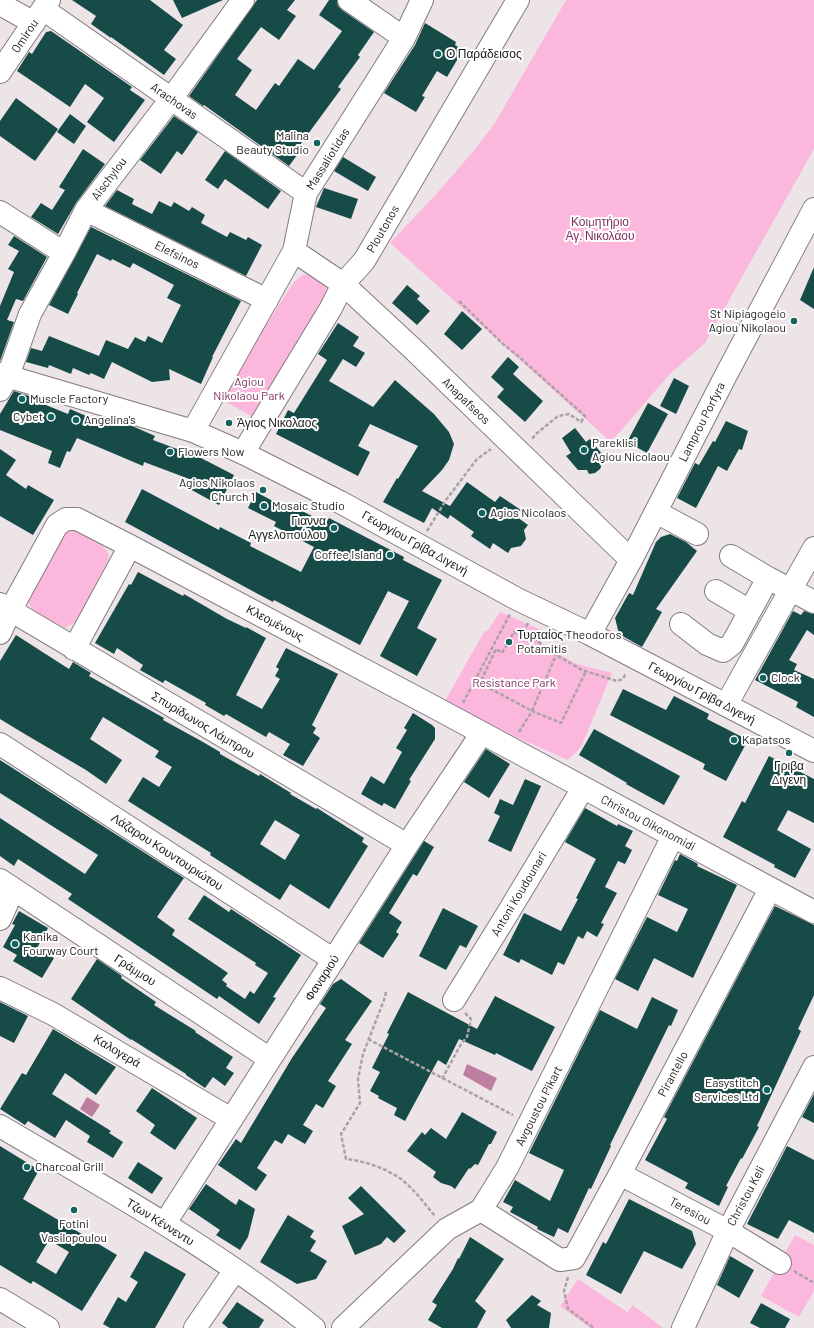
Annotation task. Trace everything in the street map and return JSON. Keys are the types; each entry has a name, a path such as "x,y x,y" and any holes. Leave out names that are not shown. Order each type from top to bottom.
{"street":[{"name":"Aischylou","path":"3,380 30,314 86,210 171,99 243,0"},
{"path":"349,0 404,38"},
{"name":"Massaliotidas","path":"193,431 294,251 306,193 404,38 422,0"},
{"name":"Ploutonos","path":"243,453 331,308 343,284 364,261 518,0"},
{"name":"Arachovas","path":"0,4 42,10 306,193"},
{"name":"Omirou","path":"0,72 42,10"},
{"name":"Lamprou Porfyra","path":"581,630 631,560 726,375 814,209"},
{"name":"Elefsinos","path":"86,210 267,300"},
{"path":"0,212 64,253"},
{"name":"Anapafseos","path":"294,251 343,284 413,349 631,560"},
{"name":"Γεωργίου Γρίβα Διγενή","path":"3,380 193,431 243,453 340,502 527,604 634,657 814,751"},
{"path":"656,512 697,534"},
{"name":"Κλεομένους","path":"5,607 57,525 66,519 77,519 455,718 482,734"},
{"path":"74,649 130,546"},
{"path":"726,705 814,548"},
{"path":"731,556 768,578 814,602"},
{"path":"681,624 707,644 723,651 732,644 768,578"},
{"path":"716,591 750,611"},
{"path":"0,633 5,607"},
{"name":"Σπυρίδωνος Λάμπρου","path":"5,607 407,846"},
{"name":"Φαναριού","path":"165,1224 407,846 482,734"},
{"name":"Christou Oikonomidi","path":"482,734 814,912"},
{"name":"Λάζαρου Κουντουριώτου","path":"0,744 334,960"},
{"name":"Antoni Koudounari","path":"454,1000 583,788"},
{"name":"Avgoustou Pikart","path":"343,1328 447,1229 481,1210 507,1168 673,836"},
{"path":"0,919 7,885"},
{"name":"Γράμμου","path":"7,885 270,1059"},
{"name":"Pirantello","path":"574,1258 620,1174 770,889"},
{"name":"Καλογερά","path":"0,988 53,1014 231,1119"},
{"name":"Christou Keli","path":"683,1328 728,1231 814,1067"},
{"name":"Τζων Κέννεντυ","path":"0,1126 165,1224 235,1270 301,1324"},
{"name":"Teresiou","path":"620,1174 728,1231 780,1263"},
{"path":"481,1210 560,1260 574,1258"},
{"path":"195,1328 235,1270"},
{"path":"0,1299 25,1322 48,1328"}],"path":[{"path":"459,301 503,344 585,416 581,422 569,414 558,416 536,434 520,454"},
{"path":"418,545 446,500 477,459 504,438"},
{"path":"527,604 524,631 522,635 514,632 502,652 496,649 480,683 532,711 561,723 586,671"},
{"path":"455,718 527,604"},
{"path":"510,748 532,711 556,655 581,630"},
{"path":"524,631 556,655 586,671 616,681 623,679 634,657"},
{"path":"386,992 362,1054 358,1079 360,1103 341,1134 346,1159 359,1160 380,1168 402,1180 422,1200 447,1229"},
{"path":"442,1079 461,1044 467,1037 471,1019 454,1000"},
{"path":"368,1039 442,1079 530,1123"},
{"path":"574,1258 564,1291 568,1310 594,1328"}],"green space":[{"name":"Κοιμητήριο Αγ. Νικολάου","path":"566,0 814,0 814,149 705,343 669,375 611,442 390,243 440,190 495,123"},
{"name":"Agiou Nikolaou Park","path":"302,275 313,275 325,280 329,298 255,418 218,398 294,282"},
{"path":"75,530 95,539 103,546 109,555 108,560 76,622 65,628 38,613 33,609 28,601 62,536 68,531"},
{"name":"Resistance Park","path":"500,612 541,630 541,644 577,664 612,673 581,747 568,760 516,737 445,701 484,632 488,630"},
{"path":"795,1235 814,1245 814,1291 799,1317 761,1296"},
{"path":"578,1279 627,1312 633,1305 663,1328 590,1328 560,1306"}],"shaded area":[{"path":"467,1064 497,1078 491,1091 463,1075"},
{"path":"87,1097 100,1105 92,1117 80,1109"}],"building":[{"path":"72,0 150,0 183,25 164,50 176,59 164,75 91,24 96,16"},
{"path":"173,0 223,0 182,18"},
{"path":"257,0 295,0 287,10 296,16 279,40 261,27 237,59 252,70 235,95 256,110 275,83 279,86 298,59 314,70 342,31 319,15 329,0 337,0 338,6 342,10 374,32 358,55 360,57 338,87 341,89 297,149 300,151 289,166 204,105 203,106 189,96"},
{"path":"425,23 456,42 455,45 463,50 447,77 437,71 422,96 425,97 416,112 384,93 415,45"},
{"path":"51,31 132,87 130,90 145,100 114,142 87,122 104,98 85,84 70,107 17,71 29,52 32,54 46,32"},
{"path":"16,98 58,129 35,161 0,136 0,121"},
{"path":"70,114 86,126 74,144 57,132"},
{"path":"174,116 198,132 182,155 177,151 161,174 140,160"},
{"path":"83,149 105,164 76,203 58,234 31,217 41,203 52,210 65,190 59,187"},
{"path":"225,151 281,191 268,209 225,179 218,189 205,180"},
{"path":"343,157 376,177 368,191 334,171"},
{"path":"324,188 358,199 351,219 316,207"},
{"path":"117,190 134,199 132,204 152,214 159,201 171,207 174,202 189,211 192,207 205,215 201,223 227,237 230,232 246,240 248,237 262,245 246,276 105,206"},
{"path":"91,227 241,301 212,357 201,384 169,369 170,380 152,382 112,362 104,379 91,373 89,375 73,368 71,374 49,365 48,368 26,362 31,348 42,351 49,336 99,356 106,340 128,349 135,337 145,342 148,336 162,343 181,305 167,298 174,285 133,263 130,268 112,259 111,261 97,254 68,314 49,305"},
{"path":"14,236 47,257 23,301 16,299 7,320 14,322 0,361 0,306 14,272 8,269 19,251 8,245"},
{"path":"814,267 814,309 800,300"},
{"path":"407,285 420,296 417,299 430,311 417,325 392,303"},
{"path":"462,311 482,329 462,350 444,334"},
{"path":"338,323 359,337 353,346 365,353 356,367 343,359 329,381 373,407 395,380 434,414 449,432 454,444 449,460 442,470 422,491 450,506 467,482 495,502 500,496 521,510 517,517 528,525 524,530 526,539 521,546 511,548 508,553 493,543 490,549 471,536 474,532 450,515 448,519 432,508 424,523 383,502 418,446 370,424 358,446 370,452 358,476 276,434 288,410 294,413 327,360 318,354"},
{"path":"508,357 519,367 513,374 543,401 525,422 497,397 504,389 491,377"},
{"path":"674,378 689,386 676,414 660,406"},
{"path":"14,391 32,397 31,399 68,414 70,409 109,426 112,420 130,425 155,436 153,440 201,458 234,475 219,505 188,488 192,480 144,462 143,466 77,438 70,452 67,451 60,468 48,463 52,451 0,430 0,414"},
{"path":"648,403 668,414 647,453 627,442"},
{"path":"726,421 748,431 742,450 739,449 727,471 718,466 696,508 677,498 695,463 699,465 713,441 715,442"},
{"name":"Pareklisi Agiou Nicolaou","path":"575,428 586,442 590,439 602,454 599,456 601,467 595,473 589,474 587,470 578,470 566,456 571,453 562,438"},
{"path":"0,449 16,460 6,475 26,489 28,485 54,500 33,535 0,516"},
{"path":"142,489 219,530 220,527 251,543 250,546 301,572 314,547 274,526 276,522 248,508 256,492 284,507 286,503 326,523 329,518 404,557 403,560 442,580 417,628 437,639 417,676 380,656 409,601 388,591 360,645 274,600 273,602 125,522"},
{"path":"670,534 686,542 697,551 656,609 662,612 642,647 619,634 615,618 629,593 633,595 656,542 661,537"},
{"path":"138,572 183,596 184,594 227,619 266,638 236,695 262,709 280,679 275,676 279,669 276,667 286,648 338,674 312,725 316,728 313,733 320,738 303,766 283,755 290,744 269,732 266,737 226,714 224,716 205,705 206,703 165,680 163,683 140,670 143,665 117,648 114,654 95,643 129,584 131,585"},
{"path":"793,611 801,615 804,611 814,614 814,635 807,630 789,660 797,664 794,670 814,679 814,717 796,707 798,702 755,680"},
{"path":"16,635 69,669 73,662 91,673 89,676 164,718 163,720 220,752 220,754 259,776 260,774 291,793 290,794 316,809 317,808 364,838 362,842 368,846 329,909 290,884 280,900 210,855 211,853 128,801 143,777 159,787 172,767 155,757 159,751 103,717 90,739 122,760 106,784 86,770 0,719 0,661","holes":["275,820 300,835 285,860 260,844"]},
{"path":"623,689 666,710 674,696 709,714 707,719 748,740 726,781 703,769 705,764 610,715"},
{"path":"413,713 435,728 435,739 409,780 411,781 395,809 384,803 382,806 361,794 371,776 384,784 402,752 396,748 407,730 404,728"},
{"path":"594,729 680,776 664,805 579,755"},
{"path":"486,749 510,764 489,798 464,782"},
{"path":"769,756 814,779 814,823 788,810 777,830 811,849 795,878 774,867 775,865 723,837 742,801 745,803"},
{"path":"0,760 184,878 157,917 175,930 172,935 228,973 222,980 227,984 226,986 245,999 250,991 254,994 268,973 255,965 256,963 188,919 204,895 229,912 231,909 301,955 273,997 276,998 259,1024 219,996 217,999 68,899 72,894 18,859 14,866 0,856 0,818 85,874 98,855 0,793"},
{"path":"525,779 541,786 511,852 488,841 500,816 494,813 500,799 513,805"},
{"path":"585,808 617,826 618,824 633,831 625,846 632,850 625,864 618,861 605,887 617,893 601,923 604,924 597,937 587,931 583,939 578,936 564,965 558,962 552,975 521,959 519,963 503,955 524,913 561,931 578,899 576,898 596,859 565,842"},
{"path":"424,841 434,847 417,876 413,874 389,913 402,922 396,932 399,934 383,958 359,943"},
{"path":"680,854 698,864 697,866 737,885 693,978 654,958 638,991 615,979 647,917 677,932 688,909 658,895 675,860 677,861"},
{"path":"775,906 814,925 814,995 798,1029 801,1031 757,1126 759,1127 726,1186 728,1187 719,1206 685,1188 688,1183 645,1160 667,1119 664,1117"},
{"path":"443,908 478,926 466,948 460,945 446,970 419,956"},
{"name":"Kanika Fourway Court","path":"19,911 48,928 37,948 54,958 42,978 13,961 17,955 3,947 15,925 12,924"},
{"path":"97,959 122,976 121,978 156,1002 154,1005 196,1031 195,1032 233,1057 226,1068 234,1073 225,1086 213,1077 205,1088 71,999"},
{"path":"341,979 372,1001 345,1040 352,1044 328,1081 336,1086 323,1108 316,1104 303,1125 313,1131 305,1144 288,1134 282,1144 275,1140 257,1168 267,1175 256,1191 218,1165 236,1139 241,1143 292,1058 326,1008 320,1004 333,984"},
{"path":"408,992 477,1029 495,996 555,1027 532,1071 496,1053 495,1055 459,1039 446,1065 438,1060 405,1121 394,1115 397,1108 378,1098 379,1096 370,1091 380,1072 372,1068 389,1034 387,1033"},
{"path":"652,997 678,1010 671,1026 669,1025 610,1145 611,1146 591,1189 589,1188 568,1233 558,1228 554,1237 537,1229 538,1227 510,1212 513,1207 503,1202 515,1180 550,1201 564,1170 529,1153 600,1010 637,1029"},
{"path":"0,1002 28,1016 14,1043 0,1036"},
{"path":"53,1029 116,1067 96,1095 65,1073 52,1094 111,1131 109,1133 123,1142 113,1158 87,1142 90,1136 66,1120 55,1138 28,1121 25,1125 0,1109 22,1073 26,1075"},
{"path":"152,1088 197,1118 175,1150 150,1133 155,1125 136,1111"},
{"path":"814,1094 814,1123 802,1117"},
{"path":"462,1112 497,1132 478,1165 475,1164 470,1169 469,1168 455,1189 441,1183 433,1177 436,1172 407,1151 422,1132 425,1135 431,1128 446,1139"},
{"path":"0,1146 39,1170 23,1199 117,1255 82,1311 33,1281 31,1284 0,1265","holes":["49,1240 69,1252 56,1274 36,1262"]},
{"path":"787,1146 814,1160 814,1233 789,1220 778,1239 747,1224"},
{"path":"138,1162 163,1178 152,1194 128,1178"},
{"path":"206,1184 236,1205 239,1199 255,1209 248,1237 240,1250 216,1235 220,1230 189,1209"},
{"path":"361,1186 406,1231 394,1243 387,1237 381,1244 355,1255 342,1226 364,1214 348,1198"},
{"path":"629,1199 692,1231 696,1244 682,1269 644,1251 621,1294 586,1275 603,1242 606,1244"},
{"path":"288,1215 314,1231 310,1237 316,1241 310,1251 327,1261 316,1279 297,1284 260,1262"},
{"path":"470,1237 504,1259 475,1301 486,1311 477,1328 442,1328 428,1320 437,1305 432,1302 453,1269 458,1258 459,1259"},
{"path":"145,1251 186,1274 155,1328 110,1328 103,1324 118,1297 126,1302 138,1282 130,1277"},
{"path":"730,1256 754,1270 739,1298 717,1285"},
{"path":"532,1295 541,1301 537,1305 551,1313 549,1328 511,1328 506,1320"},
{"path":"237,1302 264,1320 259,1328 228,1328 222,1323"},
{"path":"761,1303 790,1319 785,1328 760,1328 750,1323"}],"place":[{"name":"Ο Παράδεισος","path":"438,54"},
{"name":"Malina Beauty Studio","path":"317,143"},
{"name":"St Nipiagogeio Agiou Nikolaou","path":"794,321"},
{"name":"Muscle Factory","path":"22,399"},
{"name":"Cybet","path":"51,417"},
{"name":"Angelina's","path":"76,420"},
{"name":"Άγιος Νικολαος","path":"229,423"},
{"name":"Pareklisi Agiou Nicolaou","path":"584,450"},
{"name":"Flowers Now","path":"170,452"},
{"name":"Agios Nikolaos Church 1","path":"263,490"},
{"name":"Mosaic Studio","path":"264,506"},
{"name":"Agios Nicolaos","path":"482,513"},
{"name":"Γιαννα Αγγελοπούλου","path":"334,528"},
{"name":"Coffee Island","path":"390,555"},
{"name":"Τυρταίος Theodoros Potamitis","path":"509,642"},
{"name":"Clock","path":"763,678"},
{"name":"Kapatsos","path":"734,740"},
{"name":"Γριβα Διγενη","path":"789,753"},
{"name":"Kanika Fourway Court","path":"15,944"},
{"name":"Easystitch Services Ltd","path":"767,1090"},
{"name":"Charcoal Grill","path":"27,1167"},
{"name":"Fotini Vasilopoulou","path":"74,1210"}]}
